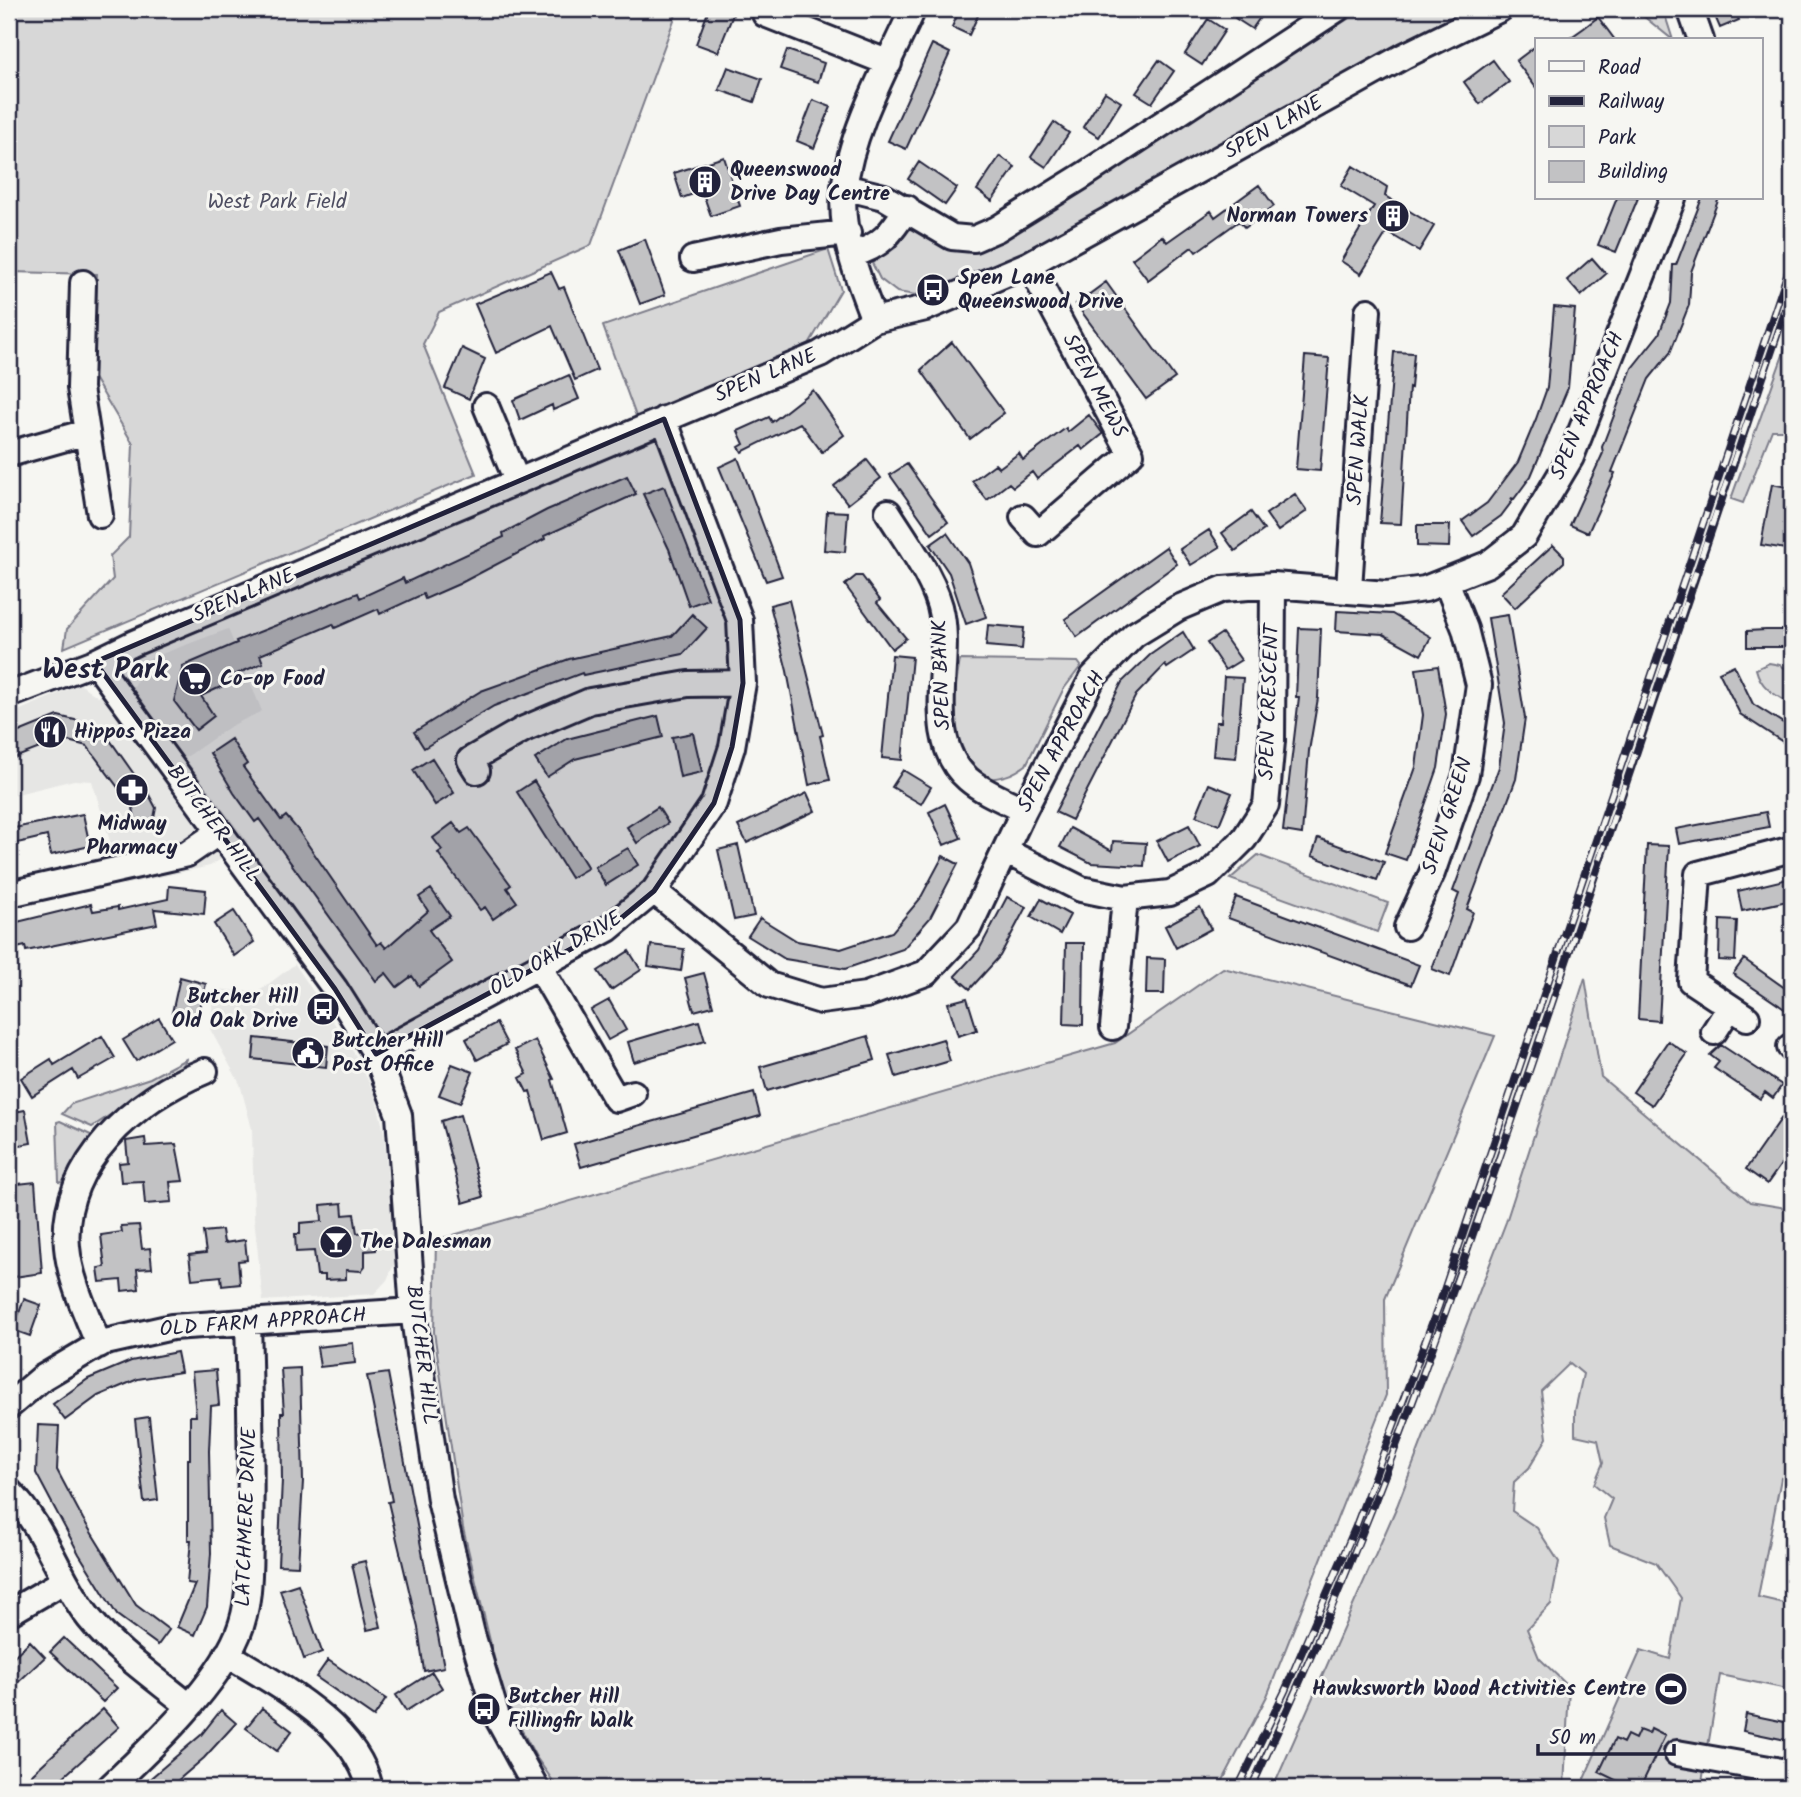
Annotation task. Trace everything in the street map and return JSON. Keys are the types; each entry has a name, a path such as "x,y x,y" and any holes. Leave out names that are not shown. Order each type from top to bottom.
{"street":[{"path":"874,320 850,244 844,187 859,132 913,9"},
{"path":"844,187 884,197 907,208 951,237 974,239 997,229 1337,9"},
{"name":"SPEN LANE","path":"9,695 95,662 134,643 820,354 874,320 926,308 1029,264 1091,233 1404,56 1500,9"},
{"path":"1690,9 1700,38"},
{"path":"765,14 889,63"},
{"name":"SPEN APPROACH","path":"654,891 769,985 821,1001 866,995 926,973 969,926 1024,810 1093,677 1134,635 1178,608 1223,589 1273,585 1387,594 1425,589 1488,564 1524,536 1571,457 1671,200"},
{"path":"693,259 781,240 850,244 873,249 889,236 907,208"},
{"name":"SPEN MEWS","path":"1023,517 1038,534 1131,454 1029,264"},
{"path":"83,283 80,388 100,516"},
{"name":"SPEN WALK","path":"1349,589 1368,311"},
{"path":"486,406 517,481"},
{"name":"OLD OAK DRIVE","path":"376,1054 608,929 654,891 713,803 732,747 743,683 740,620 664,419"},
{"path":"9,454 87,432"},
{"name":"SPEN BANK","path":"888,512 922,566 942,613 946,650 944,742 953,763 969,780 1024,810"},
{"name":"SPEN GREEN","path":"1407,927 1441,850 1466,775 1479,685 1465,629 1446,581"},
{"name":"SPEN CRESCENT","path":"1005,851 1081,889 1125,898 1170,893 1208,875 1244,839 1266,804 1272,741 1273,585"},
{"name":"BUTCHER HILL","path":"95,662 335,989 376,1054 399,1115 413,1311 440,1500 472,1634 497,1717 536,1788"},
{"path":"477,771 470,760 524,729 590,701 688,684 743,683"},
{"path":"9,894 187,854 219,832"},
{"path":"1714,1032 1738,1012 1691,981 1698,874 1792,849"},
{"path":"1113,1027 1125,898"},
{"path":"539,966 616,1099"},
{"path":"99,1345 77,1286 67,1245 69,1215 76,1189 90,1160 126,1120 205,1071"},
{"name":"OLD FARM APPROACH","path":"9,1406 42,1378 99,1345 172,1327 413,1311"},
{"name":"LATCHMERE DRIVE","path":"108,1788 171,1728 227,1654 238,1634 248,1595 252,1459 248,1322"},
{"path":"9,1492 24,1507 64,1581 89,1618 120,1650 189,1706"},
{"path":"9,1613 64,1581"},
{"path":"227,1654 309,1705 362,1759 370,1788"},
{"path":"1677,1754 1792,1773"}],"highlighted area":[{"path":"664,419 740,620 743,683 732,747 714,803 654,891 608,929 376,1054 335,989 95,662"}],"shaded area":[{"path":"228,629 262,711 231,726 185,758 248,842 210,866 123,885 92,781 74,780 9,796 9,715 80,684 98,697 135,685 143,661"},
{"path":"295,964 354,1053 375,1094 384,1132 395,1262 387,1280 374,1294 263,1301 254,1217 252,1129 240,1084 210,1029 214,989 258,992"}],"green space":[{"name":"West Park Field","path":"9,9 678,9 591,245 439,312 423,344 476,474 64,648 67,629 113,579 110,556 129,537 133,444 94,378 97,274 9,272"},
{"path":"1364,9 1476,9 1053,240 966,278 916,295 897,292 880,279 872,263 895,248 910,221 992,243"},
{"path":"1633,9 1663,9 1672,38 1671,38"},
{"path":"828,249 841,290 809,344 637,419 603,326"},
{"path":"1792,330 1792,430 1772,430 1743,503 1731,499"},
{"path":"960,660 1078,662 1081,666 1063,690 1026,765 1012,774 986,779 959,754 951,714"},
{"path":"1769,663 1780,665 1792,673 1792,705 1761,682 1756,669"},
{"path":"1258,855 1388,903 1377,932 1230,879"},
{"path":"1223,968 1495,1036 1385,1299 1386,1395 1267,1696 1219,1788 558,1788 536,1757 503,1695 463,1528 434,1332 436,1240 1115,1043"},
{"path":"1585,978 1601,1077 1750,1202 1792,1209 1792,1480 1781,1478 1758,1597 1792,1605 1792,1690 1720,1675 1701,1788 1580,1788 1641,1650 1670,1659 1681,1598 1656,1563 1610,1545 1604,1518 1612,1499 1594,1484 1603,1463 1598,1440 1575,1435 1575,1411 1583,1374 1570,1363 1541,1391 1547,1438 1529,1468 1514,1482 1512,1511 1537,1528 1559,1562 1551,1604 1527,1629 1539,1658 1569,1687 1564,1788 1273,1788 1397,1506 1506,1222"},
{"path":"186,1059 183,1066 92,1127 62,1114 71,1104 150,1078"},
{"path":"57,1122 93,1136 67,1183 59,1182"}],"building":[{"path":"709,9 734,12 718,52 696,44"},
{"path":"960,9 981,9 969,35 952,27"},
{"path":"1242,9 1266,9 1252,29 1235,18"},
{"path":"1712,9 1734,9 1739,20 1720,28"},
{"path":"1598,17 1614,38 1570,38"},
{"path":"1208,19 1225,30 1202,65 1185,54"},
{"path":"932,44 950,53 906,149 888,141"},
{"path":"1535,47 1535,86 1516,61"},
{"path":"787,50 824,63 818,82 780,69"},
{"path":"1159,60 1174,71 1152,103 1136,93"},
{"path":"1493,60 1509,82 1480,104 1464,82"},
{"path":"728,67 762,79 754,102 719,90"},
{"path":"1105,92 1121,102 1099,137 1083,127"},
{"path":"813,100 831,107 814,148 797,141"},
{"path":"1054,122 1069,133 1046,167 1031,157"},
{"path":"1000,156 1015,167 992,201 977,190"},
{"name":"Queenswood Drive Day Centre","path":"724,157 740,206 711,216 702,191 682,198 674,173"},
{"path":"919,162 957,188 945,205 908,179"},
{"name":"Norman Towers","path":"1353,166 1387,187 1385,196 1434,226 1419,251 1387,232 1361,274 1341,261 1374,206 1341,186"},
{"path":"1259,185 1274,206 1245,228 1239,221 1196,252 1192,247 1148,280 1132,259 1162,236 1167,242 1211,211 1215,217"},
{"path":"1616,200 1637,200 1616,252 1598,245"},
{"path":"1701,200 1718,200 1691,272 1689,305 1670,353 1649,379 1612,472 1615,473 1588,533 1570,525 1603,453 1602,447 1632,368 1659,334 1671,303 1673,265 1676,265"},
{"path":"645,239 665,295 640,304 619,250"},
{"path":"1592,258 1606,274 1581,296 1567,280"},
{"path":"551,272 559,289 564,287 597,370 575,380 552,326 496,353 475,304"},
{"path":"1106,282 1175,378 1146,399 1076,304"},
{"path":"1554,307 1575,309 1568,388 1531,476 1514,499 1511,498 1513,500 1501,516 1473,536 1462,521 1487,503 1518,462 1547,388"},
{"path":"952,342 1004,413 970,439 921,370"},
{"path":"462,348 485,359 469,399 445,388"},
{"path":"1394,352 1414,353 1411,388 1409,387 1401,524 1380,523"},
{"path":"1305,356 1329,358 1320,471 1296,469"},
{"path":"569,375 579,399 553,410 552,405 520,420 513,400"},
{"path":"813,390 844,435 822,452 800,423 742,452 739,447 744,444 738,431 769,417 772,422"},
{"path":"1089,415 1103,434 1083,450 1080,446 1037,479 1032,472 1013,487 1009,483 987,500 972,481 995,464 999,468 1019,453 1023,460 1066,428 1068,432"},
{"path":"738,458 782,576 766,581 719,467"},
{"path":"867,460 881,478 848,504 834,486"},
{"path":"907,464 948,522 932,534 890,475"},
{"path":"627,476 636,494 544,536 545,539 459,584 425,599 423,594 380,614 378,609 335,628 333,624 260,655 263,663 234,675 236,680 201,696 214,716 196,730 174,701 183,666 237,643 236,641 358,593 360,598 403,578 405,583 504,537 503,533 547,510"},
{"path":"1772,484 1792,488 1787,518 1792,518 1792,550 1761,545"},
{"path":"664,486 708,599 689,606 669,549 643,494"},
{"path":"1295,494 1307,511 1278,531 1266,514"},
{"path":"827,511 848,512 845,552 824,550"},
{"path":"1251,512 1264,530 1235,551 1222,533"},
{"path":"1417,525 1450,525 1449,547 1417,546"},
{"path":"1209,530 1220,547 1191,565 1180,549"},
{"path":"947,533 968,563 986,617 966,624 949,573 930,545"},
{"path":"1553,545 1564,556 1564,562 1515,608 1501,593"},
{"path":"1166,547 1177,564 1077,637 1065,619"},
{"path":"856,576 862,576 880,600 877,603 906,638 892,649 845,585"},
{"path":"789,600 823,735 820,736 830,780 809,785 787,671 770,605"},
{"path":"1337,611 1392,614 1431,637 1421,655 1383,634 1336,631"},
{"path":"692,614 707,628 683,654 583,675 582,673 494,706 424,748 414,732 481,691 569,659 672,636"},
{"path":"1508,615 1525,718 1516,779 1467,909 1473,912 1450,976 1432,969 1459,894 1453,891 1499,767 1505,723 1488,618"},
{"path":"988,625 1024,628 1022,649 986,646"},
{"path":"1299,628 1321,629 1318,698 1309,751 1302,834 1283,831 1299,697 1296,697"},
{"path":"1792,630 1792,647 1747,647 1747,631"},
{"path":"1183,632 1194,650 1167,668 1165,665 1136,695 1072,820 1055,812 1122,682 1150,655"},
{"path":"1222,633 1241,660 1225,670 1207,643"},
{"path":"892,655 912,657 902,760 882,758"},
{"path":"1734,665 1753,704 1791,728 1783,742 1740,714 1719,672"},
{"path":"1438,666 1446,714 1438,768 1406,860 1385,853 1416,767 1423,715 1416,669"},
{"path":"1224,677 1243,678 1236,758 1213,756 1216,722 1221,722"},
{"path":"58,716 100,726 136,777 120,790 87,746 41,734 45,746 9,760 9,736"},
{"path":"658,716 663,737 575,759 547,777 535,759 567,739"},
{"path":"693,733 702,772 680,777 672,737"},
{"path":"231,739 247,764 243,767 281,820 286,816 298,830 377,945 381,942 386,948 428,911 419,897 431,889 450,916 429,930 452,962 419,986 412,976 397,987 386,973 376,981 259,819 255,822 210,753"},
{"path":"432,758 454,793 435,805 413,770"},
{"path":"903,770 931,787 921,804 892,787"},
{"path":"534,781 588,868 571,878 517,792"},
{"path":"1209,784 1232,793 1219,825 1196,816"},
{"path":"148,793 156,808 154,818 148,825 137,828 132,803"},
{"path":"807,793 815,811 747,843 738,826"},
{"path":"945,804 961,838 944,845 929,812"},
{"path":"658,807 668,823 637,843 627,827"},
{"path":"1766,812 1769,827 1679,844 1676,829"},
{"path":"83,814 90,846 51,855 47,836 9,845 9,829"},
{"path":"453,823 461,833 469,828 511,885 507,888 517,902 493,919 485,907 480,910 438,853 442,850 433,838"},
{"path":"1189,825 1200,846 1168,862 1157,841"},
{"path":"1070,828 1112,851 1113,841 1146,843 1144,866 1091,863 1060,847"},
{"path":"1318,838 1384,862 1377,880 1312,856"},
{"path":"738,845 754,916 734,920 718,850"},
{"path":"1647,845 1669,846 1659,1021 1638,1019"},
{"path":"628,848 638,865 606,885 595,867"},
{"path":"943,856 958,864 930,918 903,949 845,969 785,959 748,936 760,918 797,941 841,949 892,932 920,899"},
{"path":"1792,878 1792,900 1742,911 1738,891"},
{"path":"169,886 206,890 204,914 154,909 157,924 26,951 25,946 9,950 9,924 91,904 93,911 118,907 118,910 168,899"},
{"path":"1007,897 1026,907 1000,956 970,989 955,976 979,950"},
{"path":"1236,897 1419,965 1411,985 1228,918"},
{"path":"1041,899 1070,915 1060,934 1031,917"},
{"path":"1200,907 1211,929 1176,948 1165,926"},
{"path":"234,911 254,942 234,956 214,924"},
{"path":"1720,920 1737,921 1735,961 1719,960"},
{"path":"1066,943 1084,943 1083,1025 1064,1024"},
{"path":"651,945 684,949 681,971 648,966"},
{"path":"629,951 641,970 611,990 598,971"},
{"path":"1147,958 1165,959 1164,994 1146,994"},
{"path":"1744,959 1792,993 1792,1014 1733,974"},
{"path":"704,973 713,1006 694,1011 685,978"},
{"path":"180,977 206,984 197,1019 172,1013"},
{"path":"967,998 977,1030 958,1036 948,1003"},
{"path":"609,1000 626,1030 608,1040 591,1010"},
{"path":"159,1018 172,1039 136,1061 123,1040"},
{"path":"699,1021 705,1041 634,1062 628,1042"},
{"path":"496,1023 507,1044 477,1060 466,1039"},
{"path":"102,1036 115,1058 78,1079 73,1070 32,1096 21,1078 51,1059 54,1065"},
{"path":"868,1036 875,1060 767,1091 760,1067"},
{"path":"255,1038 328,1046 326,1067 253,1059"},
{"path":"943,1039 950,1061 896,1077 889,1055"},
{"path":"535,1040 554,1079 552,1080 567,1133 544,1140 530,1091 527,1092 520,1078 527,1074 515,1050"},
{"path":"1668,1041 1687,1054 1652,1105 1633,1092"},
{"path":"1721,1045 1782,1085 1773,1098 1765,1092 1760,1099 1714,1068 1719,1062 1710,1055"},
{"path":"452,1064 473,1072 460,1103 439,1095"},
{"path":"754,1093 760,1116 581,1167 574,1144"},
{"path":"25,1110 31,1143 9,1147 9,1113"},
{"path":"460,1115 483,1197 463,1203 441,1121"},
{"path":"1783,1116 1792,1123 1792,1149 1767,1184 1746,1169"},
{"path":"145,1138 146,1146 176,1144 183,1181 170,1182 172,1202 145,1204 143,1181 121,1182 119,1163 128,1162 126,1141"},
{"path":"35,1182 42,1273 14,1277 9,1185"},
{"name":"The Dalesman","path":"342,1203 343,1215 354,1214 357,1233 375,1231 376,1250 365,1251 365,1266 361,1271 346,1270 346,1279 325,1280 325,1275 317,1275 314,1251 296,1252 295,1234 300,1234 300,1223 322,1221 321,1205"},
{"path":"139,1225 142,1249 150,1248 152,1268 137,1269 139,1289 122,1291 121,1280 100,1282 98,1268 105,1267 101,1235 122,1232 121,1226"},
{"path":"222,1230 224,1243 245,1240 247,1260 238,1261 240,1284 222,1286 221,1276 192,1279 189,1255 206,1253 203,1232"},
{"path":"24,1299 41,1305 30,1336 13,1330"},
{"path":"353,1343 355,1363 320,1367 317,1347"},
{"path":"177,1352 181,1372 138,1379 98,1396 65,1420 53,1404 88,1379 131,1361"},
{"path":"300,1368 303,1481 298,1566 278,1565 282,1480 281,1413 284,1413 281,1369"},
{"path":"216,1370 219,1405 211,1406 211,1553 207,1607 195,1635 177,1627 195,1584 187,1583 191,1540 188,1540 190,1416 196,1416 192,1372"},
{"path":"388,1373 444,1667 424,1671 418,1628 388,1502 392,1501 367,1376"},
{"path":"149,1417 158,1500 144,1502 135,1419"},
{"path":"38,1425 59,1426 57,1470 83,1519 136,1605 169,1630 158,1645 117,1615 79,1554 36,1473"},
{"path":"365,1561 381,1627 367,1630 352,1564"},
{"path":"298,1584 322,1652 304,1659 280,1590"},
{"path":"64,1638 117,1688 103,1702 50,1652"},
{"path":"30,1641 45,1657 9,1691 9,1661"},
{"path":"328,1660 386,1699 374,1717 316,1677"},
{"path":"432,1672 442,1688 406,1711 396,1695"},
{"path":"262,1708 292,1731 277,1751 246,1728"},
{"path":"103,1709 119,1727 51,1788 22,1788 33,1773"},
{"path":"221,1710 236,1723 204,1758 169,1788 139,1788 201,1735"},
{"path":"1746,1714 1789,1723 1786,1740 1743,1731"},
{"path":"1651,1729 1665,1736 1640,1788 1632,1788 1599,1772 1615,1739 1623,1743 1627,1735 1635,1739 1639,1730 1649,1734"}],"railway":[{"path":"1238,1788 1285,1691 1356,1526 1439,1305 1792,260"},
{"path":"1251,1788 1336,1598 1412,1405 1516,1111 1792,292"}],"place":[{"name":"Queenswood Drive Day Centre","path":"705,182"},
{"name":"Norman Towers","path":"1393,216"},
{"name":"Spen Lane Queenswood Drive","path":"933,290"},
{"name":"Co-op Food","path":"195,679"},
{"name":"Hippos Pizza","path":"50,732"},
{"name":"Midway Pharmacy","path":"132,790"},
{"name":"Butcher Hill Old Oak Drive","path":"323,1009"},
{"name":"Butcher Hill Post Office","path":"308,1053"},
{"name":"The Dalesman","path":"336,1242"},
{"name":"Hawksworth Wood Activities Centre","path":"1671,1689"},
{"name":"Butcher Hill Fillingfir Walk","path":"484,1709"}],"district":[{"name":"West Park","path":"105,670"}]}
